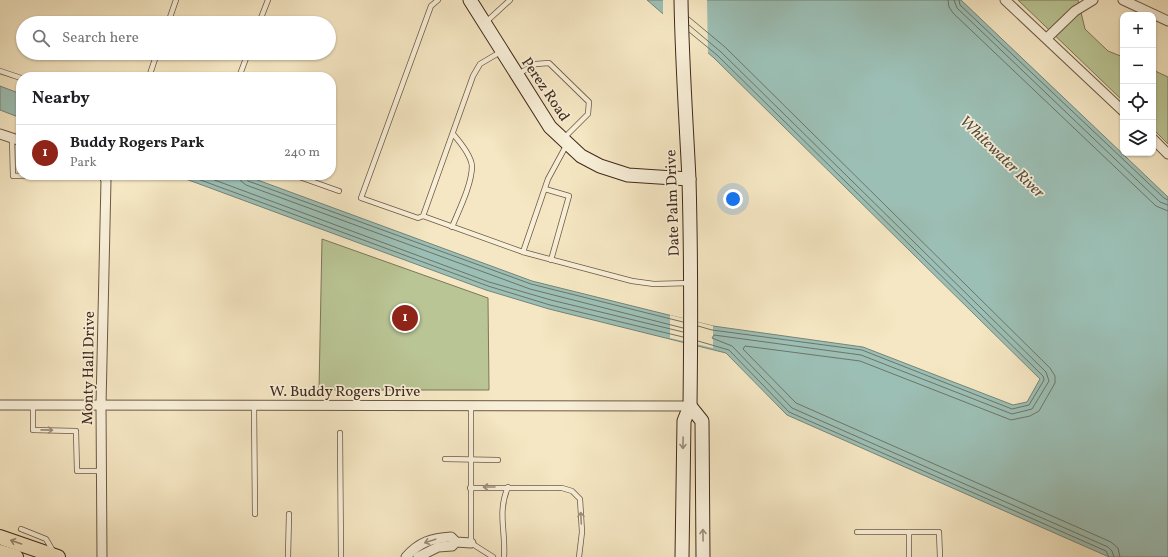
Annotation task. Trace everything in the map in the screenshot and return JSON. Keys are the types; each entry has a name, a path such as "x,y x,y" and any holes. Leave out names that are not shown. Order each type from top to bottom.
{"main road":[{"name":"Perez Road","path":"470,0 550,127 581,156 600,166 628,175 689,178"},
{"name":"Date Palm Drive","path":"680,0 689,178 691,283 690,406 684,421 682,557"},
{"path":"690,406 702,421 703,557"},
{"path":"0,537 57,557"},
{"path":"0,552 16,557"}],"street":[{"path":"1005,0 1120,108"},
{"path":"1047,38 1075,11 1093,0"},
{"path":"1123,0 1168,21"},
{"path":"0,134 16,140"},
{"path":"1156,143 1168,154"},
{"name":"Monty Hall Drive","path":"102,557 101,405 105,180"},
{"name":"W. Buddy Rogers Drive","path":"0,405 690,406"},
{"path":"406,557 427,540 451,537 456,542 471,543"},
{"path":"418,557 438,547 452,546 456,542"}],"lane":[{"path":"170,16 176,0"},
{"path":"262,16 268,0"},
{"path":"438,0 431,6 361,198 418,218 423,216 523,252 632,282 654,284 691,283"},
{"path":"485,23 510,0"},
{"path":"423,216 473,76 480,64 502,52"},
{"path":"151,72 155,60"},
{"path":"241,72 245,60"},
{"path":"516,75 536,64 549,63 589,102 588,114 565,142 545,188 523,252"},
{"path":"0,71 16,76"},
{"path":"452,227 467,189 472,166 463,146 453,134"},
{"path":"16,149 13,176 16,176"},
{"path":"308,180 339,191"},
{"path":"545,188 569,196 550,260"},
{"path":"33,405 33,430 76,431 77,471 101,471"},
{"path":"254,405 255,514"},
{"path":"471,405 471,543 494,557"},
{"path":"340,432 341,557"},
{"path":"445,459 498,460"},
{"path":"504,557 502,511 504,497 508,487"},
{"path":"470,488 562,488 572,491 580,499 582,532 579,557"},
{"path":"288,514 288,557"},
{"path":"21,529 46,539 57,557"},
{"path":"857,532 939,532 940,557"},
{"path":"909,532 909,557"}],"green space":[{"path":"1018,0 1078,0 1085,29 1108,51 1120,56 1120,98"},
{"path":"1156,71 1168,77 1168,144 1156,132"},
{"path":"322,239 488,298 489,390 319,390"}],"water":[{"name":"Whitewater River","path":"647,0 961,0 1120,151 1120,156 1125,156 1168,197 1168,557 1109,557 787,415 726,353 549,309 486,290 189,180 258,180 532,281 713,326 863,347 1013,405 1027,402 1040,379 714,58"},
{"path":"0,86 16,92 16,116 0,110"}],"pier":[{"path":"663,0 707,0 708,56 663,18"},
{"path":"670,315 713,326 713,348 670,338"}],"place":[{"name":"Buddy Rogers Park","path":"405,318"}]}
